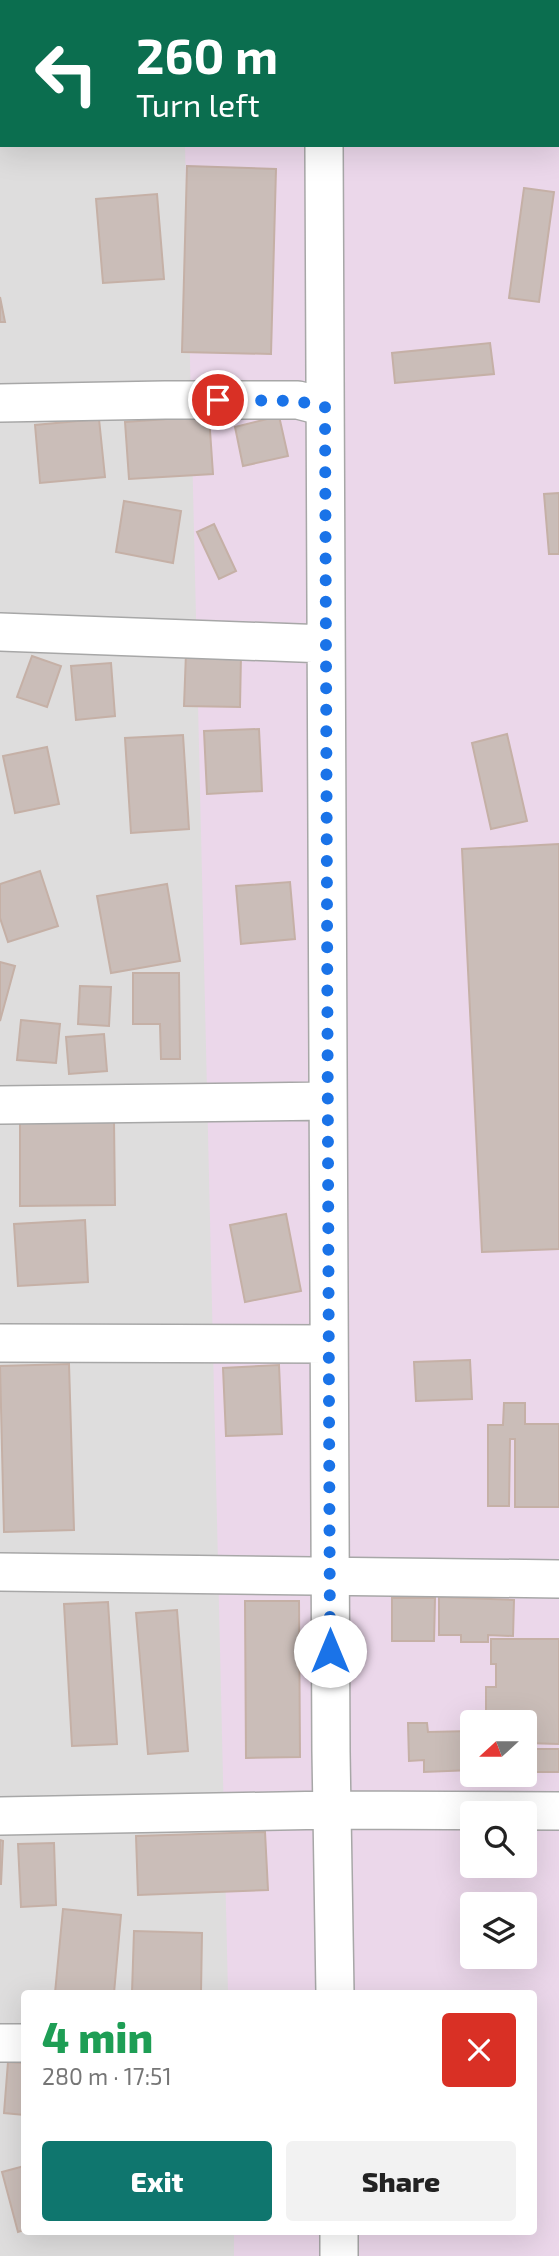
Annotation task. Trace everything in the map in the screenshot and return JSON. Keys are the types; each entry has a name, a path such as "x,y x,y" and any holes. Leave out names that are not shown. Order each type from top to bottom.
{"street":[{"path":"324,147 330,1576 335,1990"},
{"path":"0,403 285,400 325,407"},
{"path":"0,632 326,644"},
{"path":"0,1105 328,1101"},
{"path":"0,1343 329,1344"},
{"path":"0,1572 559,1579"},
{"path":"0,1816 332,1810 559,1811"},
{"path":"0,2043 21,2043"},
{"path":"339,2235 339,2256"}],"shaded area":[{"path":"0,147 559,147 559,2256 0,2256"},
{"path":"185,147 559,147 559,2256 234,2256 234,2235 537,2235 537,1990 228,1990"}],"building":[{"path":"187,166 276,169 271,354 182,352"},
{"path":"524,188 554,192 539,302 509,298"},
{"path":"157,194 164,279 103,283 96,199"},
{"path":"0,297 5,322 0,322"},
{"path":"490,343 494,374 395,383 392,353"},
{"path":"209,416 213,474 129,479 125,422"},
{"path":"279,416 288,456 243,466 235,427"},
{"path":"99,419 105,477 40,483 35,425"},
{"path":"559,493 559,554 549,554 544,494"},
{"path":"124,501 181,511 173,563 116,552"},
{"path":"214,524 236,571 219,579 197,532"},
{"path":"186,653 241,655 240,707 184,706"},
{"path":"32,656 61,666 47,707 17,697"},
{"path":"111,663 115,716 76,720 71,666"},
{"path":"259,729 262,791 207,794 204,731"},
{"path":"507,734 527,821 491,829 472,743"},
{"path":"183,735 189,829 131,833 125,738"},
{"path":"47,747 59,804 15,813 3,756"},
{"path":"559,844 559,1249 482,1252 462,849"},
{"path":"40,871 58,926 8,942 0,918 0,884"},
{"path":"290,882 295,939 241,944 236,886"},
{"path":"167,884 180,961 111,973 97,896"},
{"path":"0,962 15,966 0,1021"},
{"path":"133,973 179,973 180,1059 161,1059 160,1024 133,1024"},
{"path":"80,986 111,987 109,1026 78,1024"},
{"path":"21,1020 60,1024 56,1063 17,1060"},
{"path":"104,1034 107,1071 69,1074 66,1037"},
{"path":"20,1121 114,1121 115,1205 20,1206"},
{"path":"286,1214 301,1291 245,1302 230,1225"},
{"path":"85,1220 88,1282 18,1286 14,1224"},
{"path":"470,1360 472,1399 416,1401 414,1362"},
{"path":"69,1364 74,1530 4,1532 0,1366"},
{"path":"279,1365 282,1434 226,1436 223,1368"},
{"path":"504,1403 525,1403 525,1424 559,1424 559,1507 515,1507 515,1439 510,1439 509,1506 488,1506 488,1425 503,1425"},
{"path":"439,1597 514,1600 513,1636 488,1635 488,1642 461,1642 461,1635 439,1635"},
{"path":"392,1598 435,1598 434,1641 392,1641"},
{"path":"245,1601 299,1601 300,1757 246,1758"},
{"path":"108,1602 117,1744 72,1746 64,1604"},
{"path":"177,1610 188,1751 148,1754 136,1613"},
{"path":"491,1639 559,1639 559,1744 537,1743 537,1710 486,1710 486,1687 496,1687 496,1664 491,1664"},
{"path":"408,1723 427,1723 428,1732 460,1731 460,1770 424,1772 424,1760 409,1761"},
{"path":"537,1749 559,1749 559,1772 537,1772"},
{"path":"265,1832 268,1890 138,1895 136,1836"},
{"path":"0,1840 3,1841 1,1884 0,1884"},
{"path":"54,1843 56,1905 21,1907 18,1844"},
{"path":"63,1909 121,1915 114,1990 55,1990"},
{"path":"134,1931 202,1933 201,1990 132,1990"},
{"path":"8,2062 21,2063 21,2115 4,2113"},
{"path":"21,2167 21,2231 18,2232 2,2172"}],"route":[{"path":"218,400 298,401 325,407 330,1651"}]}
